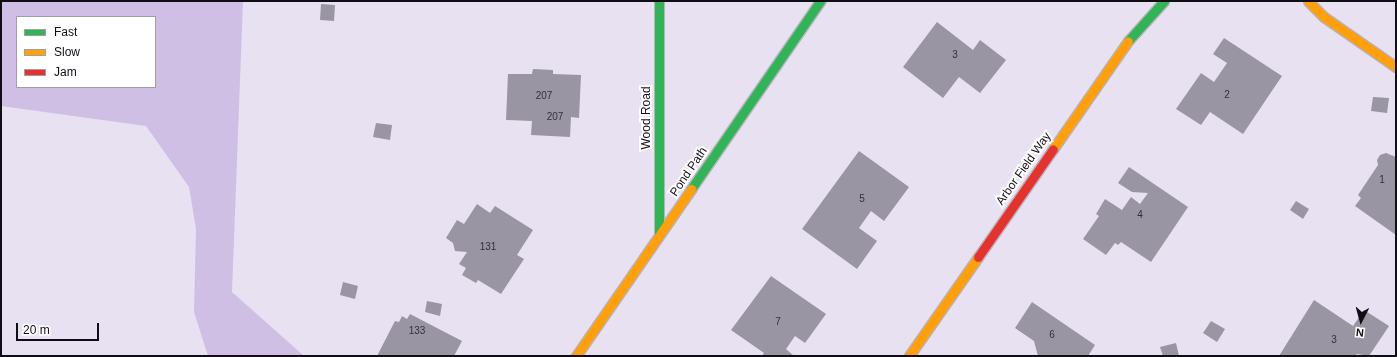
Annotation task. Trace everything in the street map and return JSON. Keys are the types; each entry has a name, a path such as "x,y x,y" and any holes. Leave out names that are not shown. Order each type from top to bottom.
{"street":[{"name":"Wood Road","path":"659,1 659,235"},
{"name":"Pond Path","path":"576,356 820,1"},
{"name":"Arbor Field Way","path":"909,356 1132,35 1164,1"},
{"path":"1308,1 1324,17 1396,67"}],"shaded area":[{"path":"1,1 243,1 232,292 304,356 208,356 194,312 196,229 189,187 146,126 1,106"}],"building":[{"path":"321,4 335,5 334,21 320,20"},
{"path":"937,22 973,50 980,40 1006,60 980,93 959,77 943,98 903,67"},
{"path":"1224,38 1282,76 1243,134 1210,112 1201,125 1176,109 1201,73 1214,82 1227,63 1213,54"},
{"path":"533,69 553,70 553,74 581,75 579,118 571,117 570,137 531,135 532,121 506,120 508,74 532,74"},
{"path":"1373,97 1389,98 1387,113 1371,111"},
{"path":"376,123 392,125 390,140 373,137"},
{"path":"859,151 909,187 884,221 871,211 859,228 877,241 857,269 802,229"},
{"path":"1386,153 1396,157 1396,235 1355,206 1361,198 1358,195 1378,165 1377,160 1380,155"},
{"path":"1129,167 1188,207 1151,262 1121,242 1118,245 1115,243 1106,255 1083,239 1099,216 1096,214 1105,199 1122,210 1131,197 1140,204 1148,193 1132,192 1118,183"},
{"path":"1296,201 1309,209 1303,219 1290,210"},
{"path":"477,204 490,213 495,206 533,230 517,255 524,259 501,294 478,280 476,283 462,275 466,268 459,264 467,252 455,251 453,243 446,238 457,220 464,224"},
{"path":"771,276 826,314 805,343 795,336 786,349 794,356 762,356 764,353 731,330"},
{"path":"343,282 358,286 355,299 340,295"},
{"path":"1314,300 1353,326 1364,310 1389,326 1369,356 1357,354 1355,356 1279,356"},
{"path":"427,301 442,304 440,316 425,312"},
{"path":"1032,302 1095,345 1088,356 1038,356 1034,341 1015,328"},
{"path":"410,314 462,341 454,356 377,356 395,321 399,322 402,316 407,319"},
{"path":"1211,321 1225,329 1217,342 1203,333"},
{"path":"1176,343 1179,356 1163,356 1160,347"}],"traffic: fast":[{"path":"659,1 659,235"},
{"path":"691,189 820,1"},
{"path":"1128,41 1164,1"}],"traffic: slow":[{"path":"1308,1 1324,17 1396,67"},
{"path":"1053,149 1128,41"},
{"path":"576,356 691,189"},
{"path":"909,356 978,257"}],"traffic: jam":[{"path":"978,257 1053,149"}]}
